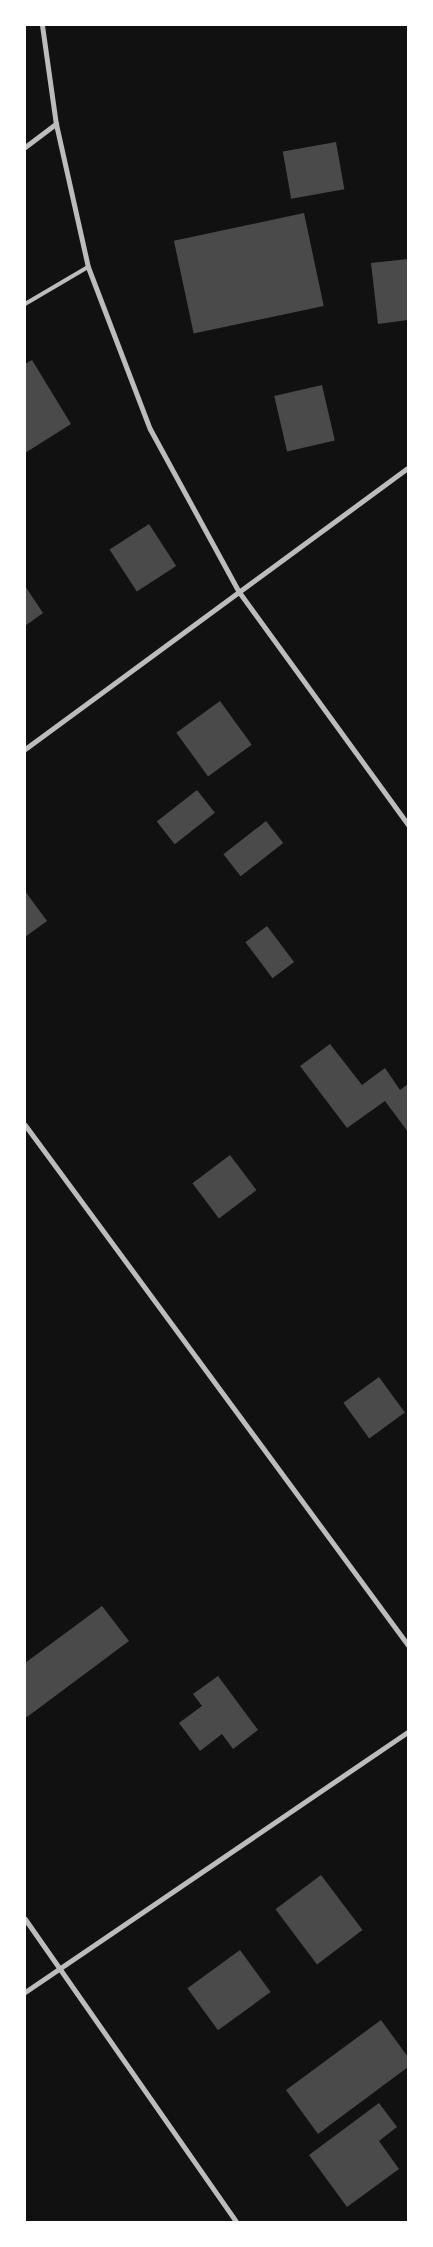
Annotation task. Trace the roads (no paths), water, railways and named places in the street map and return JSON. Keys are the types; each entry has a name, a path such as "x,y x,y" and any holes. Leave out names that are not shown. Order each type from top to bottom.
{"street":[{"path":"42,25 56,124 88,267 150,429 239,592 408,825"},
{"path":"25,147 56,124"},
{"path":"25,749 408,468"},
{"path":"25,1125 408,1645"},
{"path":"25,1992 408,1732"},
{"path":"25,1920 236,2222"}],"lane":[{"path":"25,304 88,267"}]}
